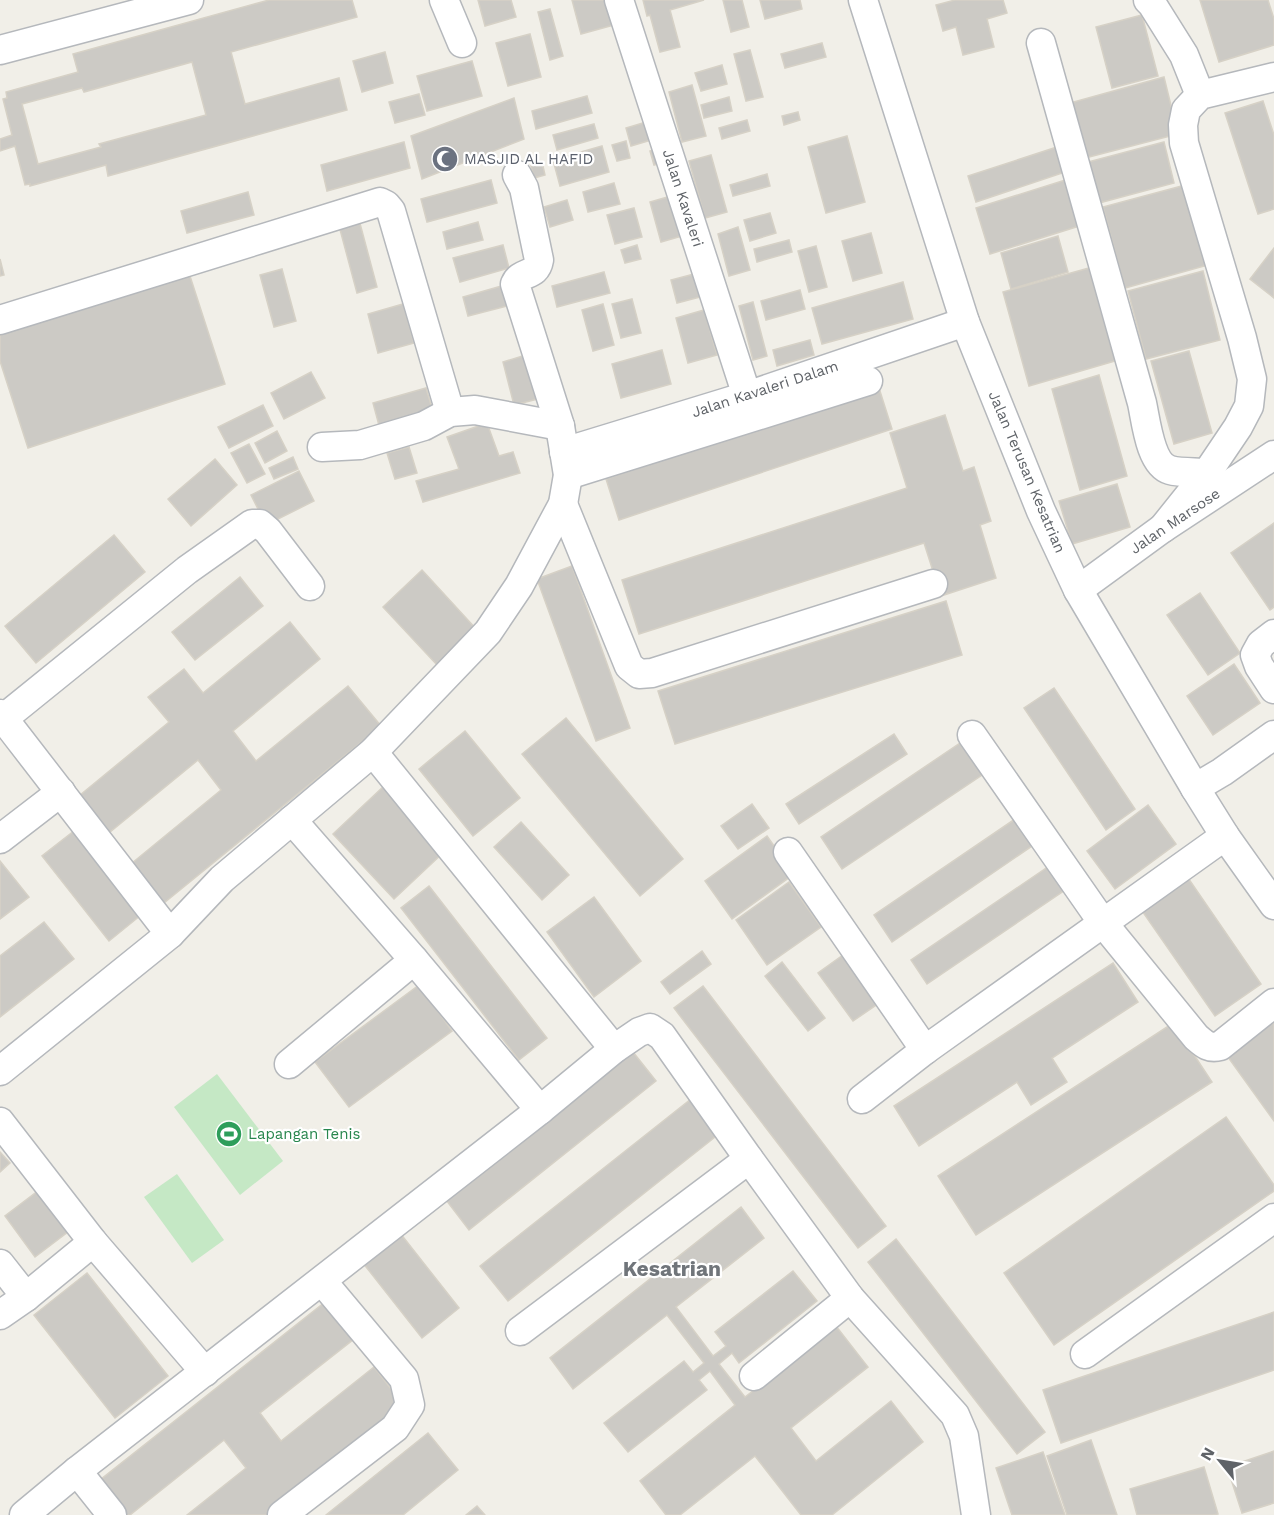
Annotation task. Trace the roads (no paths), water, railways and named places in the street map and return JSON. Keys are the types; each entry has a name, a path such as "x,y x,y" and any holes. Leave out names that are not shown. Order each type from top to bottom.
{"street":[{"path":"0,50 189,0"},
{"path":"444,0 462,43"},
{"name":"Jalan Kavaleri","path":"619,0 747,396"},
{"name":"Jalan Terusan Kesatrian","path":"863,0 965,322 1041,511 1078,590 1195,788 1225,836 1274,905"},
{"path":"1148,0 1184,54 1200,95"},
{"path":"1041,43 1154,456 1161,465 1169,470 1207,472"},
{"path":"1163,528 1207,472 1238,427 1249,406 1252,379 1184,143 1183,125 1186,110 1200,95 1274,77"},
{"path":"517,175 524,188 539,260 535,271 518,278 514,284 564,451 562,504 629,666 639,674 652,673 933,584"},
{"path":"0,320 380,202 391,211 450,412"},
{"name":"Jalan Kavaleri Dalam","path":"564,451 747,396 965,322"},
{"path":"322,447 360,445 424,426 450,412 475,410 564,451 868,381"},
{"name":"Jalan Marsose","path":"1078,590 1163,528 1274,455"},
{"path":"0,1071 170,934 222,879 373,752 488,632 519,586 562,504"},
{"path":"170,934 2,716 187,570 252,524 260,524 268,531 310,586"},
{"path":"1274,634 1261,644 1255,655 1259,666 1274,689"},
{"path":"972,735 1103,923 1196,1037 1213,1048 1220,1046 1274,1003"},
{"path":"1195,788 1274,735"},
{"path":"373,752 614,1049"},
{"path":"0,839 61,792"},
{"path":"292,820 540,1110"},
{"path":"862,1099 926,1050 1225,836"},
{"path":"788,852 926,1050"},
{"path":"289,1064 414,960"},
{"path":"24,1515 77,1471 540,1110 614,1049 639,1032 650,1028 662,1036 850,1298 955,1415 964,1436 976,1515"},
{"path":"0,1122 93,1242 205,1372"},
{"path":"520,1331 749,1159"},
{"path":"1085,1354 1274,1218"},
{"path":"0,1315 26,1297 93,1242"},
{"path":"0,1264 26,1297"},
{"path":"282,1515 395,1428 410,1405 404,1379 322,1281"},
{"path":"754,1376 850,1298"},
{"path":"77,1471 112,1515"}],"place":[{"name":"MASJID AL HAFID","path":"445,159"},
{"name":"Lapangan Tenis","path":"229,1134"}],"district":[{"name":"Kesatrian","path":"672,1268"}]}
